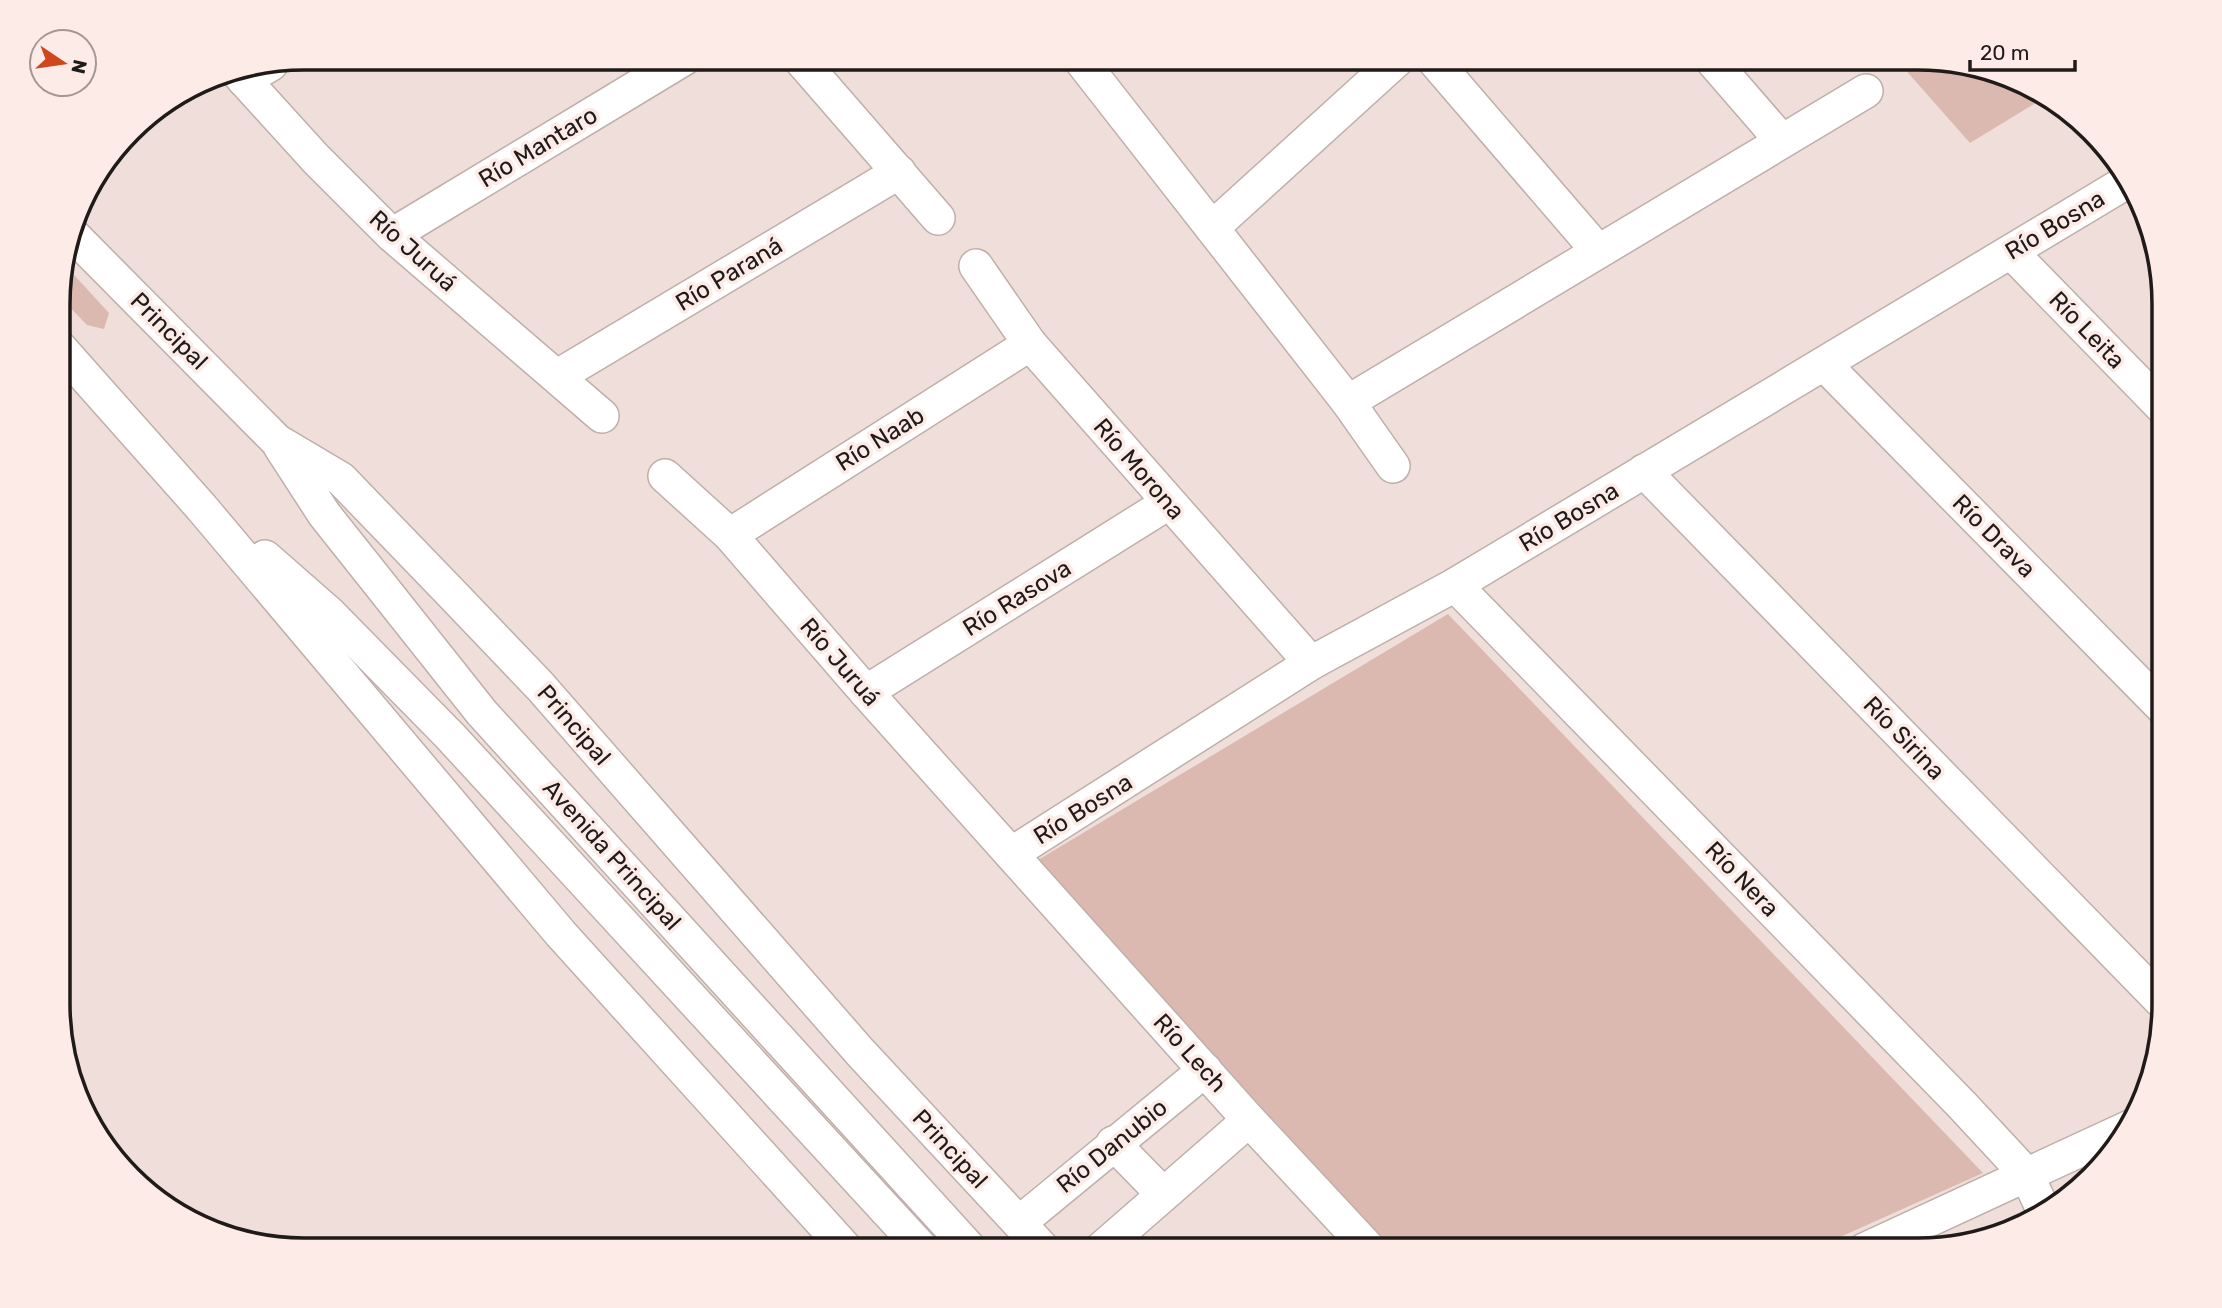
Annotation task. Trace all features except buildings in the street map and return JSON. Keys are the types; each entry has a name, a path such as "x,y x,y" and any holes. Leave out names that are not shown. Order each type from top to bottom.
{"street":[{"name":"Río Mantaro","path":"392,235 665,70"},
{"path":"810,70 938,218"},
{"path":"1088,70 1348,402 1393,466"},
{"path":"1212,228 1386,70"},
{"path":"1442,70 1598,251"},
{"path":"1720,70 1781,140"},
{"name":"Río Juruá","path":"253,75 316,159 392,235 603,416"},
{"path":"1348,402 1866,91"},
{"name":"Río Paraná","path":"558,376 899,172"},
{"name":"Río Bosna","path":"1011,854 1311,663 1455,585 2120,186"},
{"name":"Principal","path":"79,240 277,441 341,479 530,676 860,1052 1032,1238"},
{"name":"Río Leita","path":"2011,252 2151,396"},
{"name":"Río Morona","path":"976,266 1030,344 1311,663"},
{"name":"Río Naab","path":"730,535 1030,344"},
{"path":"70,359 202,508 561,934 837,1238"},
{"name":"Río Drava","path":"1824,364 2151,696"},
{"name":"Avenida Principal","path":"277,441 324,514 482,713 960,1238"},
{"name":"Río Sirina","path":"1644,471 2151,991"},
{"name":"Río Juruá","path":"665,476 730,535 1011,854"},
{"name":"Río Rasova","path":"866,692 1168,503"},
{"name":"Avenida Principal","path":"202,508 330,614 450,736 912,1238"},
{"name":"Río Nera","path":"1455,585 2026,1175 2040,1204"},
{"name":"Río Lech","path":"1011,854 1249,1121 1358,1237"},
{"name":"Río Danubio","path":"1019,1223 1205,1070"},
{"path":"1114,1238 1162,1193 1249,1121"},
{"path":"1892,1237 2112,1135"},
{"path":"1113,1143 1162,1193"}],"shaded area":[{"path":"1906,70 1949,72 1979,78 2037,102 1970,143"},
{"path":"72,273 109,313 104,329 87,325 70,307"},
{"path":"1448,614 1983,1173 1840,1237 1372,1237 1038,860"}]}
